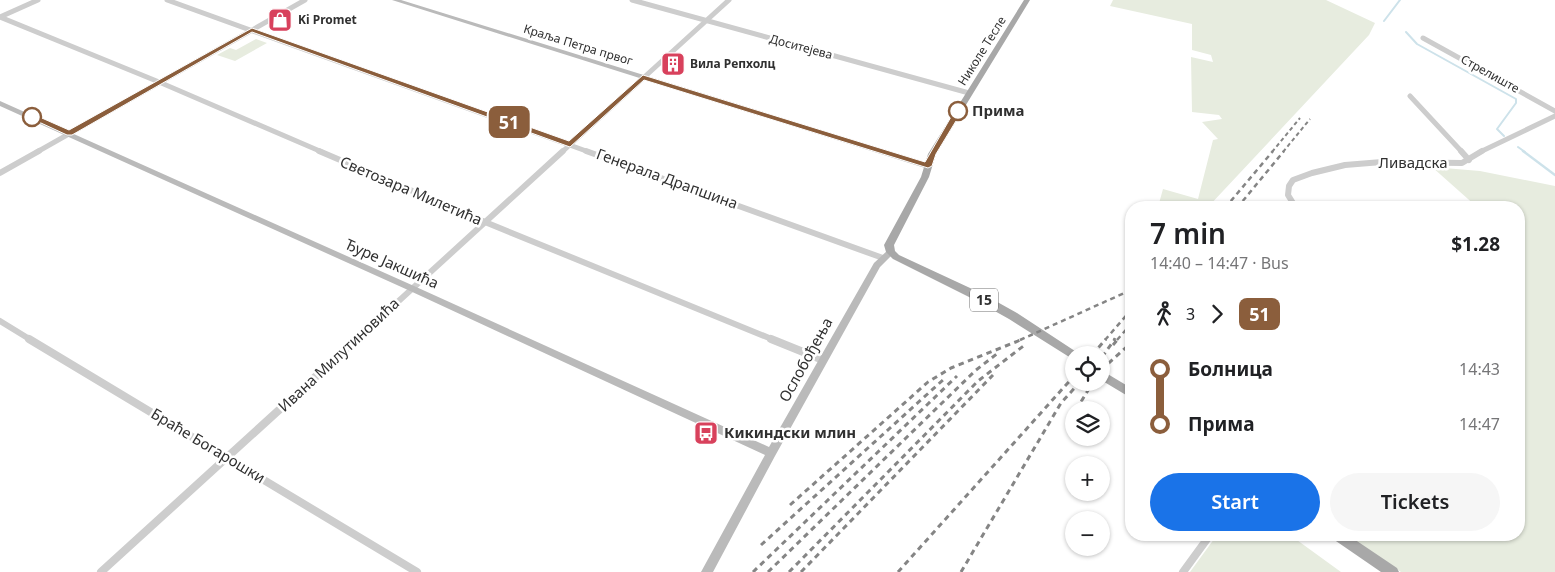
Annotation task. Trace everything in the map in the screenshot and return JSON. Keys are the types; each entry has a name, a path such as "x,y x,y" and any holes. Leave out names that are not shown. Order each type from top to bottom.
{"main road":[{"name":"Краља Петра првог","path":"394,0 928,166"},
{"name":"Николе Тесле","path":"928,166 932,154 1026,0"},
{"name":"Ђуре Јакшића","path":"0,103 70,133 771,453"},
{"name":"Ослобођења","path":"707,572 877,264 887,255 889,245 925,177 928,166"},
{"name":"15","path":"887,255 896,257 979,297 1013,316 1065,350"},
{"path":"1110,380 1125,389"},
{"path":"1346,541 1392,572"}],"street":[{"path":"0,17 38,0"},
{"name":"Генерала Драпшина","path":"167,0 887,255"},
{"path":"0,173 304,0"},
{"name":"Доситејева","path":"632,0 969,93"},
{"name":"Ивана Милутиновића","path":"101,572 729,0"},
{"name":"Светозара Милетића","path":"0,17 159,82 485,222 823,360"},
{"name":"Стрелиште","path":"1423,38 1555,111"},
{"path":"1410,96 1469,160"},
{"name":"Ливадска","path":"1292,201 1288,195 1289,186 1293,180 1312,173 1345,166 1382,162 1462,163 1494,144 1555,116"},
{"name":"Браће Богарошки","path":"0,321 417,572"},
{"path":"1183,572 1206,541"}],"shaded area":[{"path":"1113,0 1326,0 1375,23 1369,35 1214,201 1160,201 1163,189 1198,199 1213,140 1218,139 1202,122 1222,119 1219,115 1192,112 1191,57 1213,62 1211,55 1192,50 1192,24 1110,6"},
{"path":"256,39 267,43 235,61 217,55 230,48 236,50"},
{"path":"1432,167 1480,171 1555,186 1555,572 1401,572 1356,541 1525,541 1525,201 1470,201"},
{"path":"1213,541 1298,541 1341,572 1190,572"}],"building":[{"name":"Вила Репхолц","path":"672,60 681,62 677,67 682,68 677,73 663,69"}],"waterway":[{"path":"1384,21 1400,0"},
{"path":"1406,32 1417,44 1516,99 1516,103 1497,129 1504,136"},
{"path":"1518,147 1525,152"},
{"path":"1523,151 1555,175"}],"railway":[{"path":"1272,152 1300,118"},
{"path":"1283,152 1310,119"},
{"path":"1231,201 1273,151"},
{"path":"1243,201 1284,151"},
{"path":"1020,340 1125,293"},
{"path":"1105,340 1125,317"},
{"path":"1117,340 1125,331"},
{"path":"790,505 928,382 951,368 1023,339"},
{"path":"1100,346 1106,339"},
{"path":"1110,346 1115,339"},
{"path":"1113,345 1118,339"},
{"path":"789,572 978,381 1026,344"},
{"path":"1110,362 1125,348"},
{"path":"768,572 976,370 998,353"},
{"path":"801,572 993,375"},
{"path":"753,572 957,376"},
{"path":"761,545 944,379"},
{"path":"898,572 1065,386"},
{"path":"961,572 1061,403 1072,391"},
{"path":"1081,401 1088,391"}],"bus line":[{"name":"51","path":"32,117 70,133 252,30 570,144 643,77 928,166 932,154 958,111"}],"place":[{"name":"Ki Promet","path":"280,20"},
{"name":"Вила Репхолц","path":"673,64"},
{"name":"Прима","path":"958,111"},
{"name":"Кикиндски млин","path":"706,433"}]}
